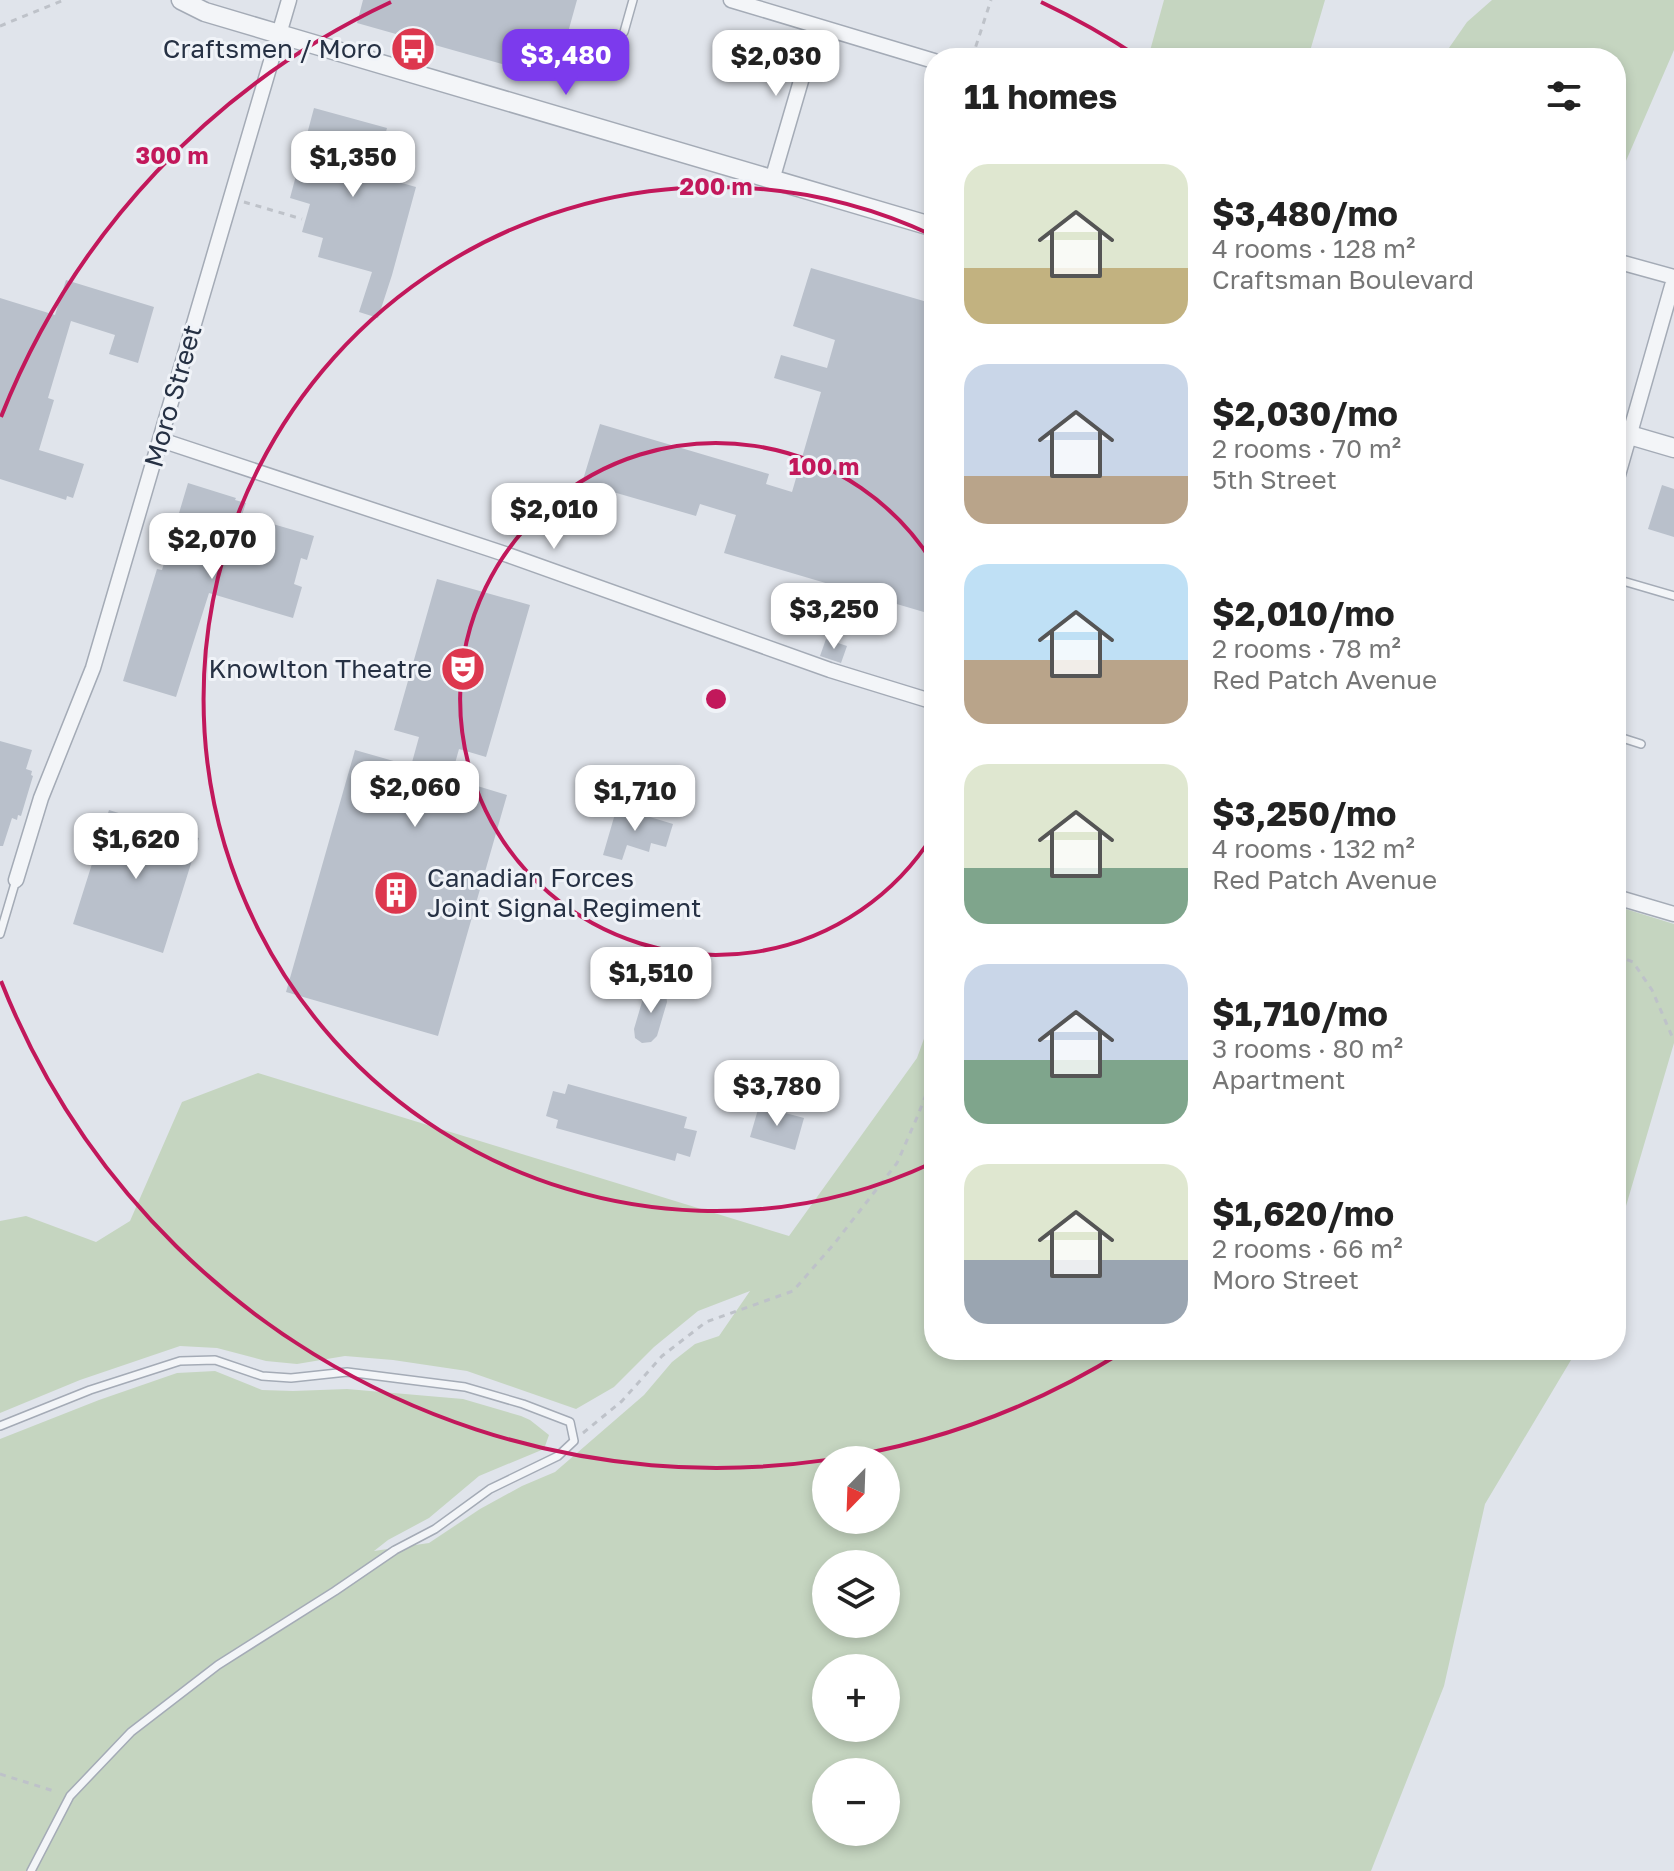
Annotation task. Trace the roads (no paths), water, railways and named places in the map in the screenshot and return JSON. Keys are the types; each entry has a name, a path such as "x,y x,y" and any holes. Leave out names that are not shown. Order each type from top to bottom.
{"street":[{"path":"181,0 205,12 924,224"},
{"name":"Moro Street","path":"16,880 41,798 93,668 289,0"},
{"path":"731,0 924,58"},
{"path":"772,180 817,26"},
{"path":"1626,264 1674,278 1626,424"},
{"path":"1626,434 1674,448"},
{"path":"161,440 508,555 830,670 924,699"},
{"path":"1626,900 1674,914"}],"lane":[{"path":"624,32 633,0"},
{"path":"1626,582 1674,596"},
{"path":"1626,739 1641,744"},
{"path":"0,934 16,880"},
{"path":"0,1426 90,1390 180,1361 215,1360 262,1376 291,1378 347,1372 465,1387 570,1422 574,1441 558,1456 490,1489 435,1529 395,1550 218,1665 131,1732 70,1796 31,1871"}],"place":[{"name":"Craftsmen / Moro","path":"413,49"},
{"name":"Knowlton Theatre","path":"463,669"},
{"name":"Canadian Forces Joint Signal Regiment","path":"396,893"}]}
